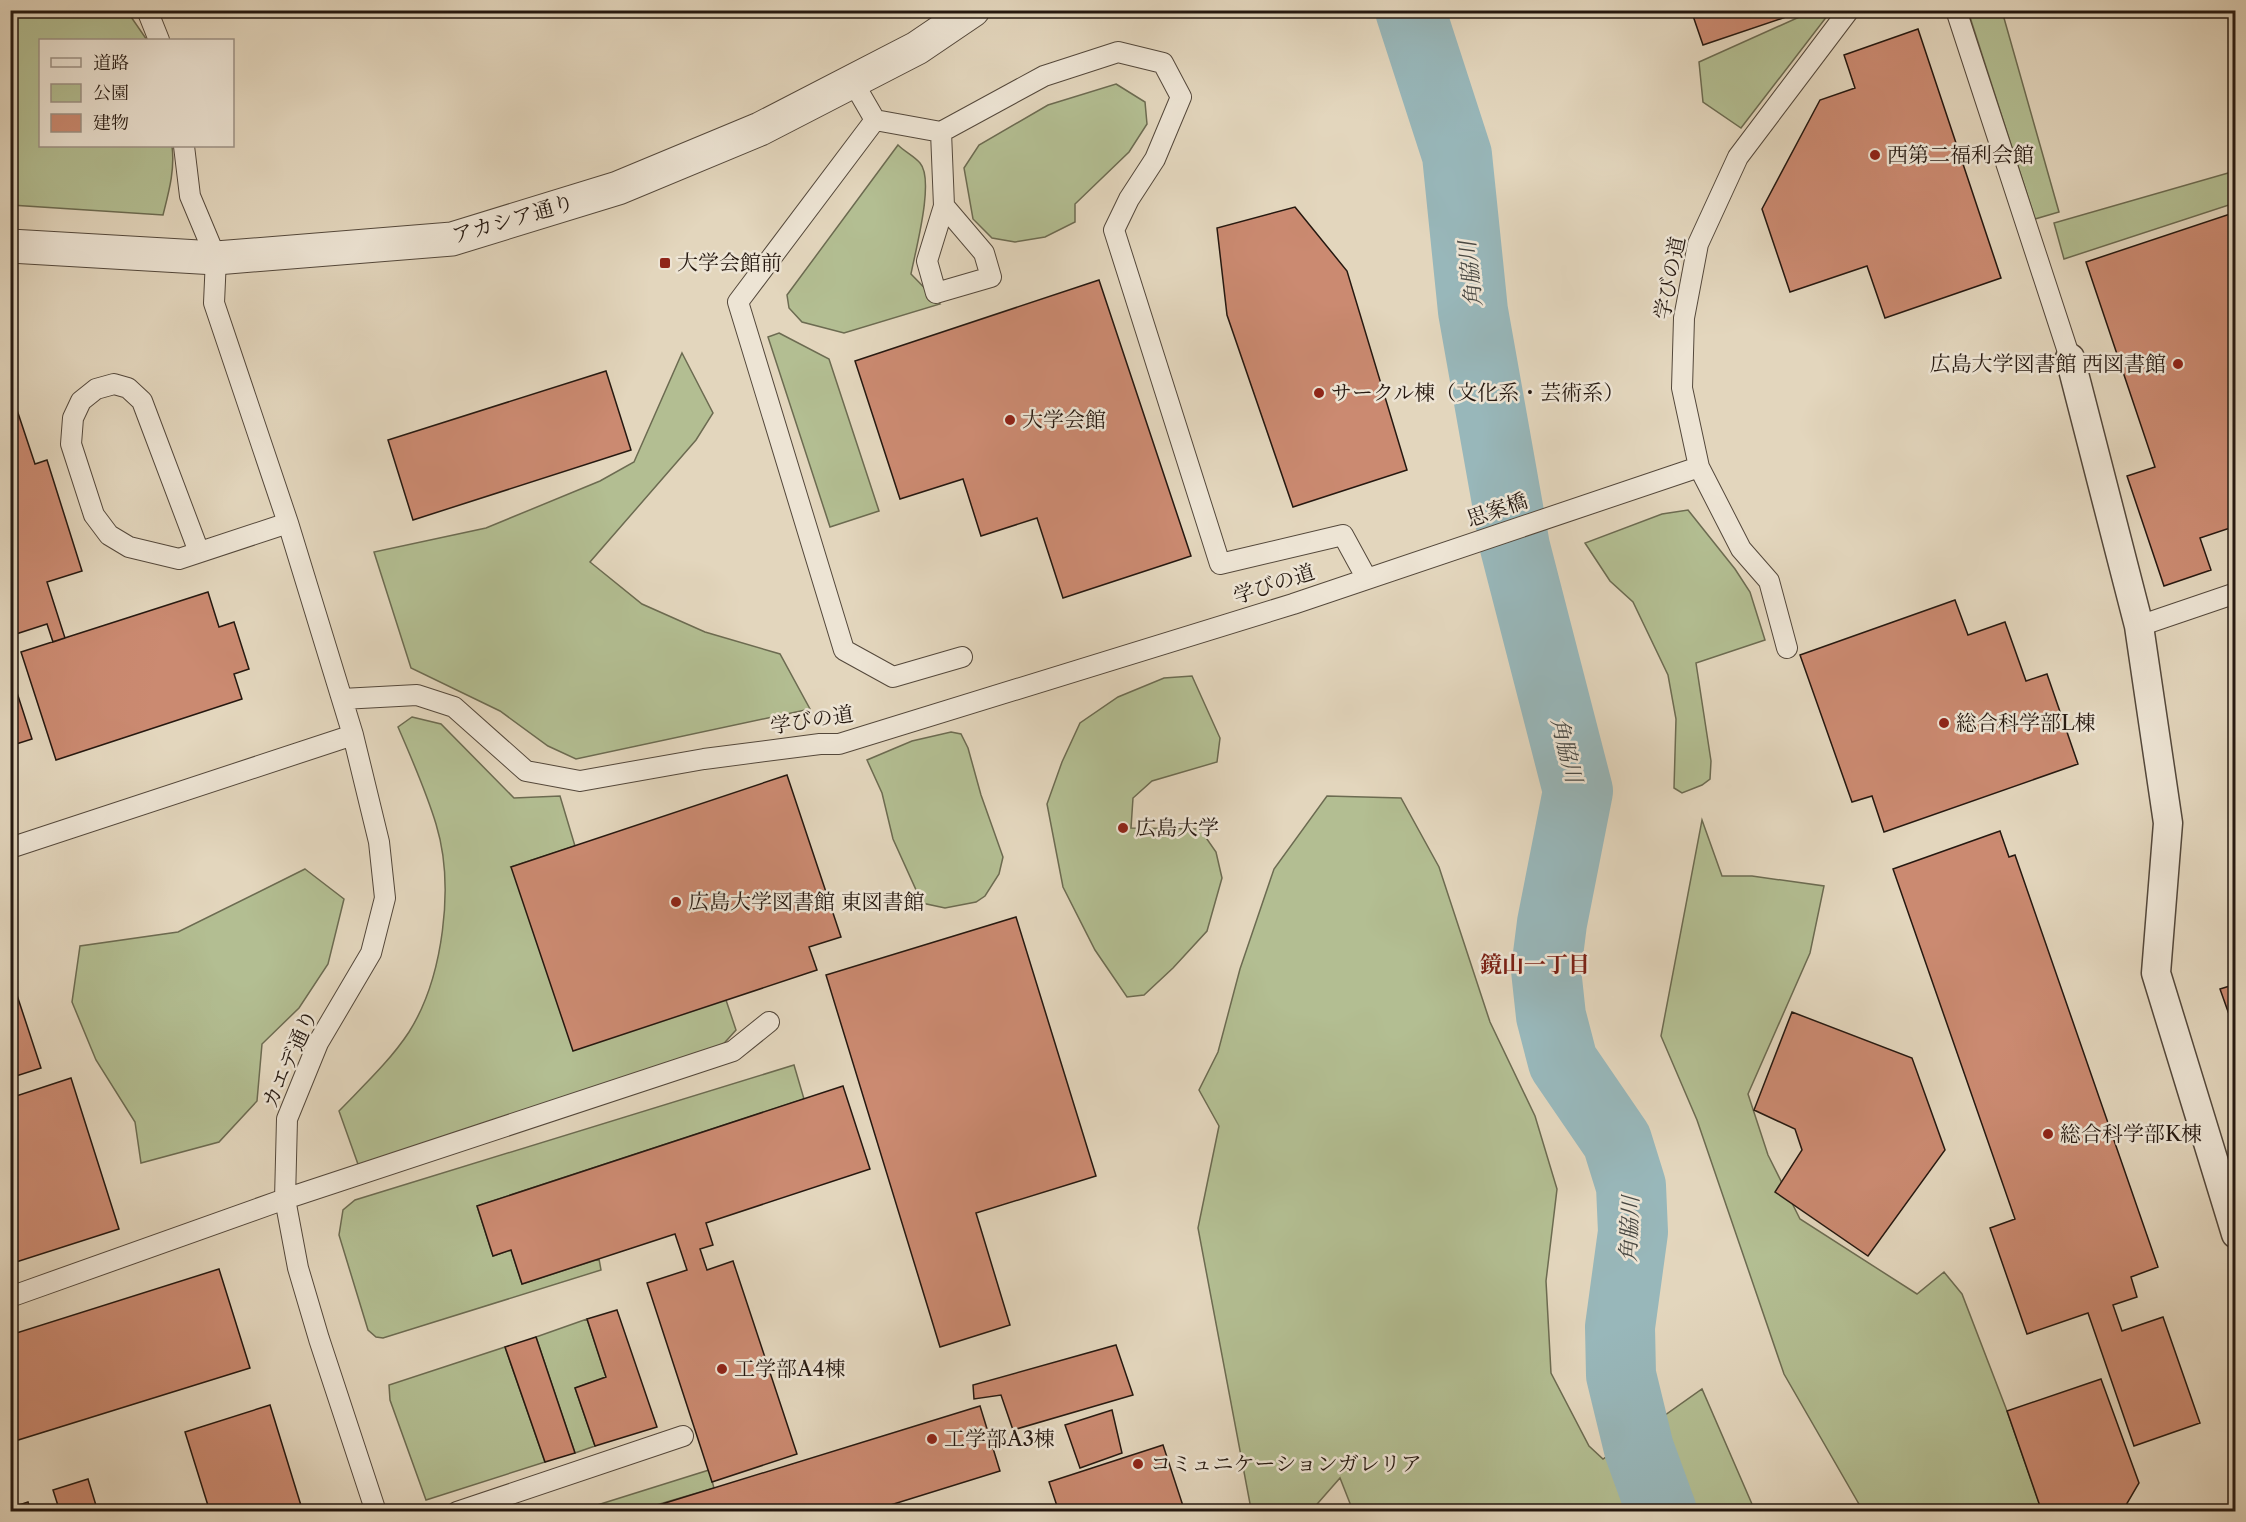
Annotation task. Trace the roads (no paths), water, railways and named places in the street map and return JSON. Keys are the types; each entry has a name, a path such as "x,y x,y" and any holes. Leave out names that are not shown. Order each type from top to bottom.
{"street":[{"name":"アカシア通り","path":"10,246 216,258 452,239 618,188 760,129 917,48 973,10"},
{"path":"2070,358 2139,626 2168,823 2157,973 2235,1234"}],"lane":[{"path":"147,10 159,39"},
{"name":"学びの道","path":"1787,648 1768,581 1741,549 1699,467 1682,388 1684,318 1698,244 1738,157 1850,10"},
{"path":"1956,10 2070,358"},
{"path":"853,82 875,120 941,132 1044,76 1118,52 1163,63 1181,97 1155,159 1129,199 1114,230 1221,564 1343,534 1367,579"},
{"path":"875,120 738,302 844,650 893,677 962,657"},
{"path":"941,132 944,206"},
{"path":"184,147 190,196 216,258"},
{"name":"カエデ通り","path":"216,258 214,303 288,524 342,699 379,842 385,898 371,953 318,1043 287,1119 285,1199 298,1268 376,1512"},
{"path":"200,552 142,401 129,388 114,384 96,389 81,401 73,418 71,444 94,514 109,535 129,546 179,559 288,524"},
{"name":"思案橋","path":"1367,579 1699,467"},
{"name":"学びの道","path":"342,699 417,694 453,707 526,771 580,781 704,759 820,744 839,744 1367,579"},
{"path":"2139,626 2235,593"},
{"path":"10,848 353,735"},
{"path":"10,1297 285,1199 733,1051 769,1022"},
{"path":"457,1512 683,1436"}],"waterway":[{"name":"角脇川","path":"1410,10 1457,155 1473,311 1515,547 1578,791 1552,923 1546,970 1551,1016 1563,1062 1617,1141 1631,1186 1633,1232 1620,1327 1621,1375 1639,1449 1662,1512"}],"place":[{"name":"西第二福利会館","path":"1875,155"},
{"name":"大学会館前","path":"665,263"},
{"name":"広島大学図書館 西図書館","path":"2178,364"},
{"name":"サークル棟（文化系・芸術系）","path":"1319,393"},
{"name":"大学会館","path":"1010,420"},
{"name":"総合科学部L棟","path":"1944,723"},
{"name":"広島大学","path":"1123,828"},
{"name":"広島大学図書館 東図書館","path":"676,902"},
{"name":"総合科学部K棟","path":"2048,1134"},
{"name":"工学部A4棟","path":"722,1369"},
{"name":"工学部A3棟","path":"932,1439"},
{"name":"コミュニケーションガレリア","path":"1138,1464"}],"district":[{"name":"鏡山一丁目","path":"1535,964"}]}
